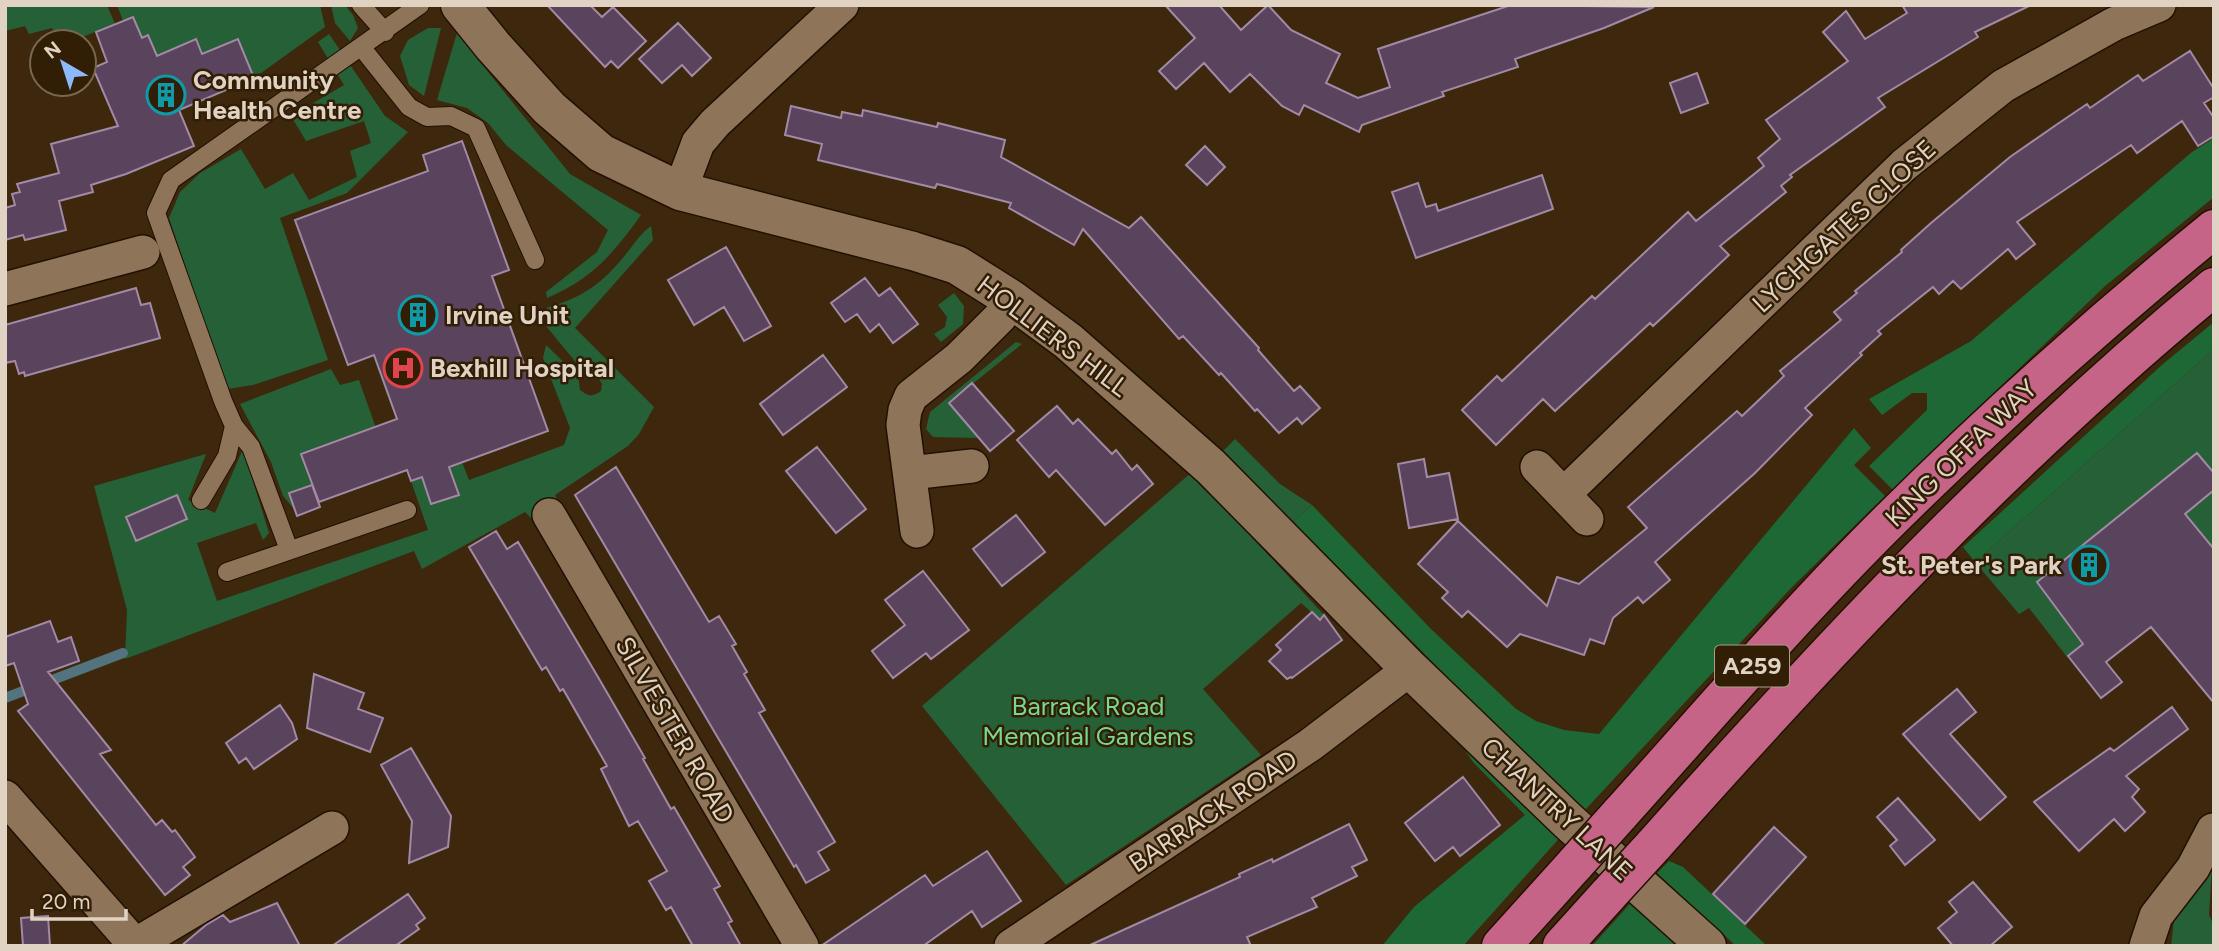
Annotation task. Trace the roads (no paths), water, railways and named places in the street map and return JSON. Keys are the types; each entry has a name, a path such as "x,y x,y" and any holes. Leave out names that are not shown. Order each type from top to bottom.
{"highway":[{"name":"KING OFFA WAY","path":"1501,946 1752,667 1889,521 2017,398 2214,229"},
{"name":"KING OFFA WAY","path":"1562,946 1785,698 1956,520 2052,428 2151,339 2214,287"}],"main road":[{"name":"HOLLIERS HILL","path":"460,5 549,108 601,153 680,191 913,251 957,265 1011,299 1086,355 1211,467 1409,670"},
{"name":"CHANTRY LANE","path":"1409,670 1568,821 1707,946"}],"street":[{"path":"680,191 698,142 715,122 842,5"},
{"name":"LYCHGATES CLOSE","path":"1564,494 1913,158 2003,86 2114,24 2159,5"},
{"path":"5,289 143,251"},
{"path":"917,531 903,425 905,410 911,396 959,358 1001,316 1011,299"},
{"path":"910,473 972,466"},
{"path":"1537,467 1587,519"},
{"name":"SILVESTER ROAD","path":"549,515 802,946"},
{"name":"BARRACK ROAD","path":"1013,945 1310,745 1409,670"},
{"path":"5,797 136,945 332,828"},
{"path":"2146,946 2156,916 2193,868 2213,830"}],"lane":[{"path":"361,5 384,32"},
{"path":"289,550 251,447 234,426 156,213 171,180 421,5"},
{"path":"362,48 409,107 427,117 451,116 476,128 535,260"},
{"path":"201,500 227,456 234,426"},
{"path":"227,572 407,510"}],"waterway":[{"path":"5,698 123,653"}],"place":[{"name":"Community Health Centre","path":"166,95"},
{"name":"Irvine Unit","path":"418,315"},
{"name":"Bexhill Hospital","path":"403,368"},
{"name":"St. Peter's Park","path":"2089,565"}],"park label":[{"name":"Barrack Road Memorial Gardens","path":"1088,721"}]}
